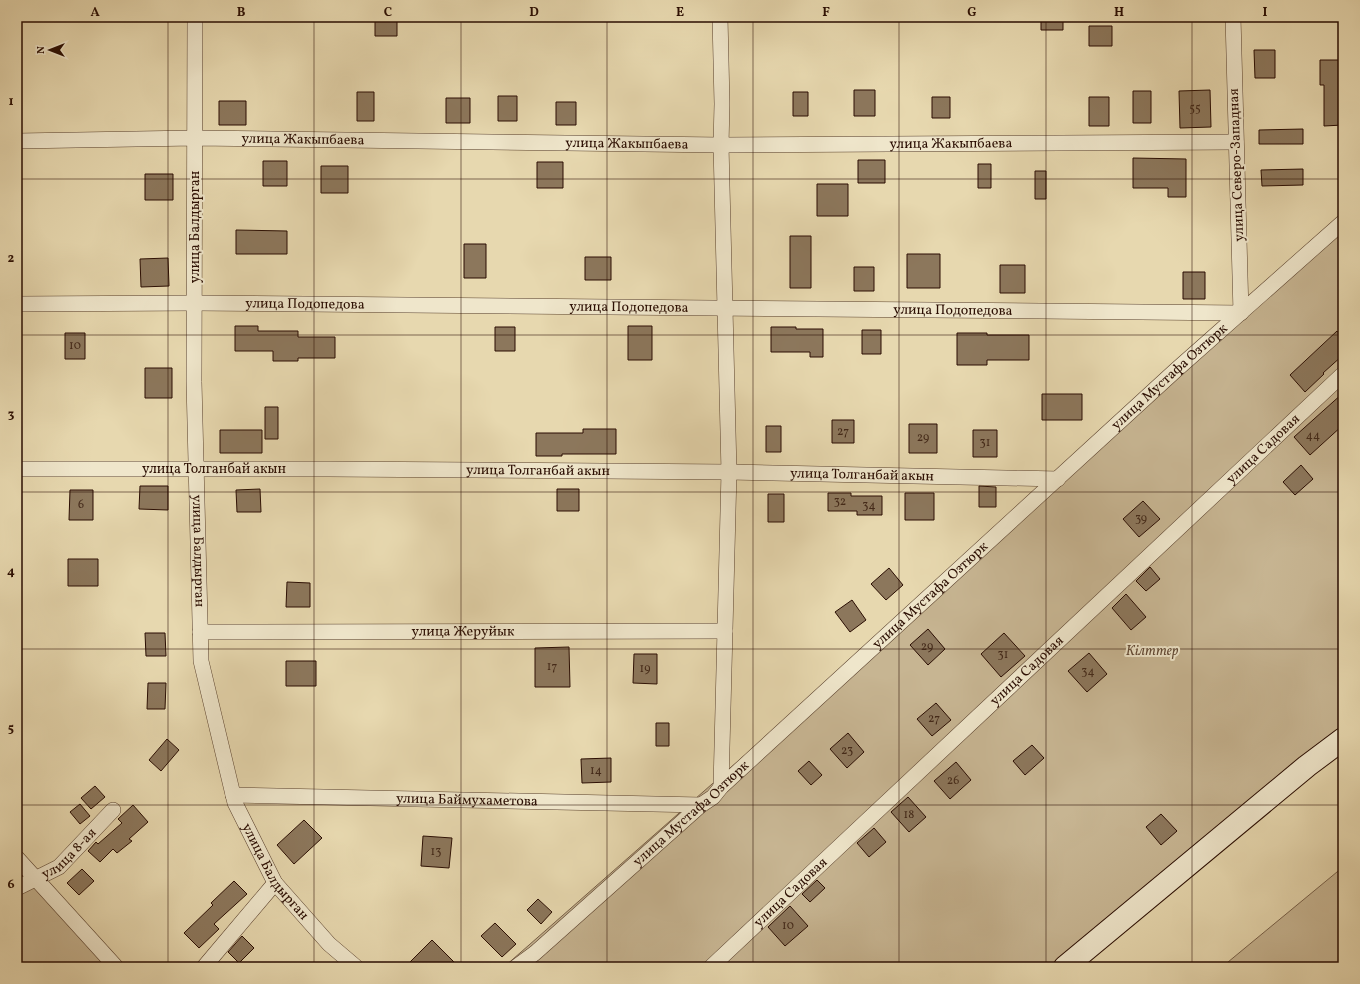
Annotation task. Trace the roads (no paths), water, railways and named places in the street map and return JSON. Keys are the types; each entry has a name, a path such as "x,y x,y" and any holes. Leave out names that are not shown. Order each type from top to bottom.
{"street":[{"name":"улица Балдырган","path":"195,17 194,382 201,661 235,803 274,883 329,944 356,967"},
{"path":"720,17 722,104 721,145 729,472 721,787"},
{"name":"улица Северо-Западная","path":"1233,17 1241,313"},
{"name":"улица Жакыпбаева","path":"17,141 195,138 721,145 1236,142"},
{"name":"улица Мустафа Озтюрк","path":"516,967 534,953 701,805 712,797 721,787 1058,479 1343,222"},
{"name":"улица Подопедова","path":"17,304 195,303 1241,313"},
{"name":"улица Садовая","path":"711,967 1343,374"},
{"name":"улица Толганбай акын","path":"17,469 329,469 729,472 1058,479"},
{"name":"улица Жеруйык","path":"200,632 725,631"},
{"path":"1065,967 1307,766 1343,739"},
{"name":"улица Баймухаметова","path":"233,794 701,805"},
{"name":"улица 8-ая","path":"17,888 59,867 113,810"},
{"path":"17,858 116,967"},
{"path":"204,967 274,883"}],"park label":[{"name":"Кілттер","path":"1152,651"}]}
